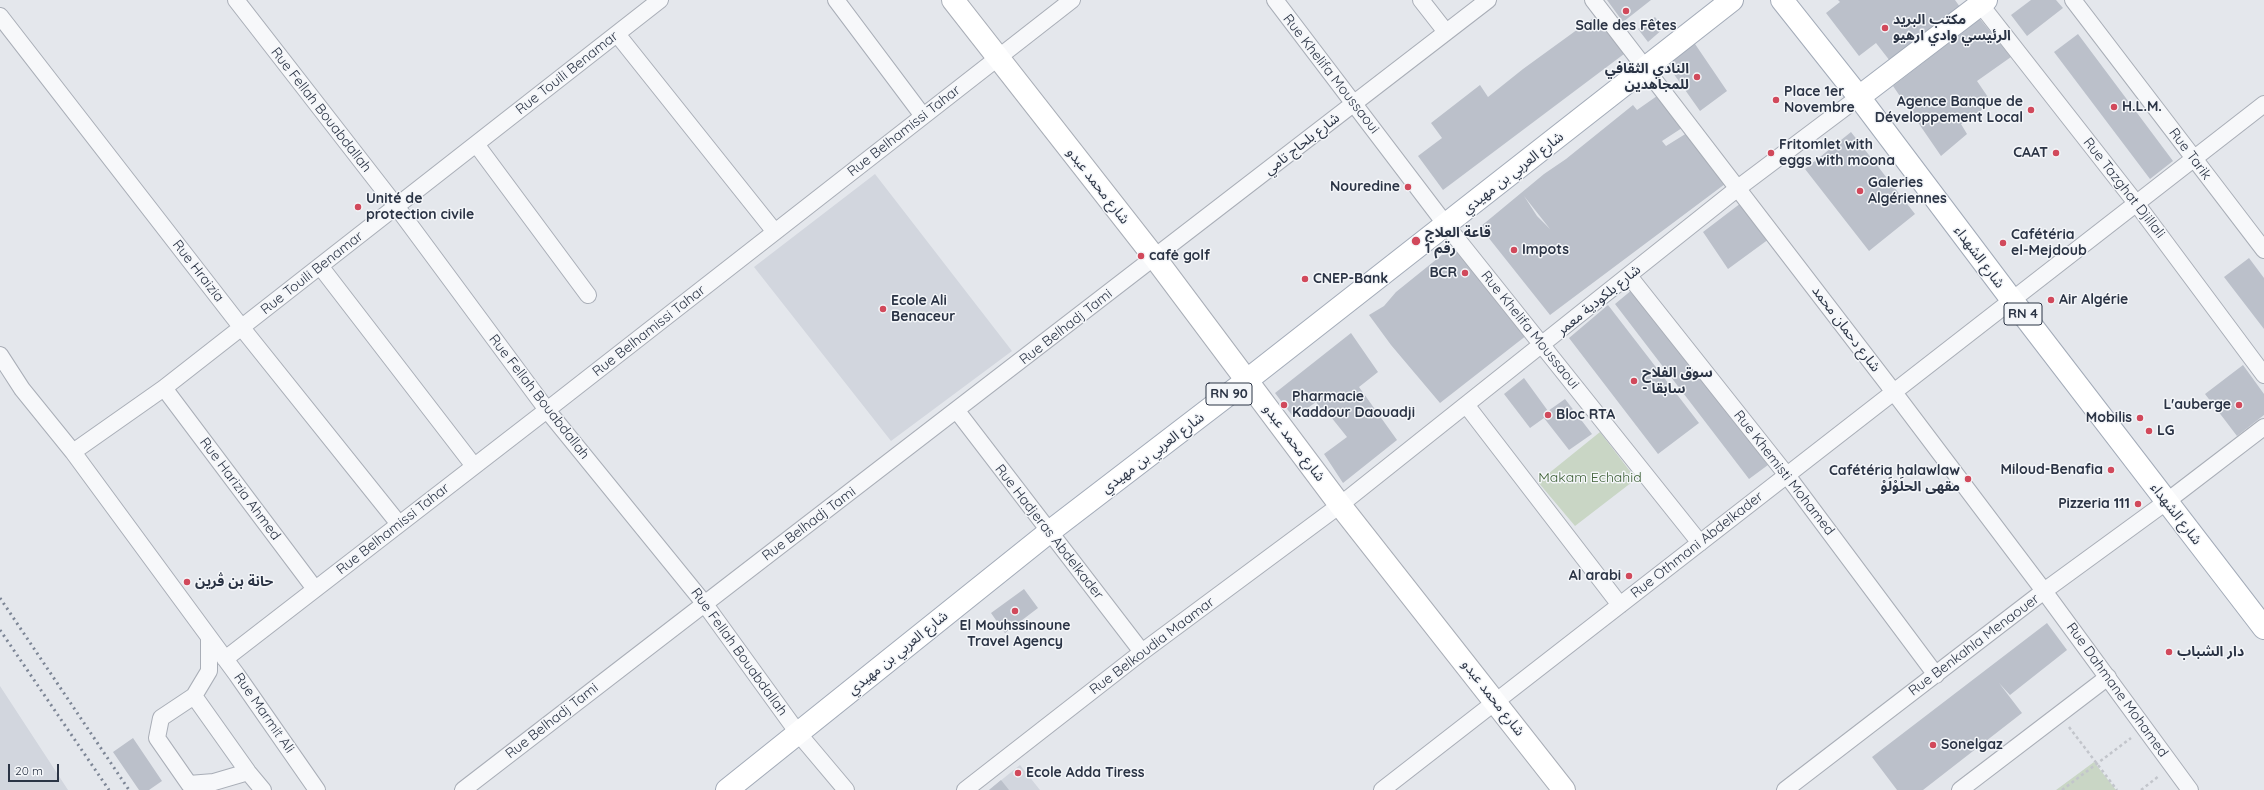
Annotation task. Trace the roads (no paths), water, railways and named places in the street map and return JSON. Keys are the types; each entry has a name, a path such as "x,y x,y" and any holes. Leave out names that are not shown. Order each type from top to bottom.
{"main road":[{"name":"شارع محمد عبدو","path":"953,0 1155,258 1340,505 1496,701 1564,790"},
{"name":"شارع العربي بن مهيدي","path":"727,790 1049,532 1246,381 1732,0"},
{"name":"شارع الشهداء","path":"1782,0 1859,97 2166,502 2264,628"},
{"path":"1859,97 1981,1"}],"street":[{"name":"Rue Fellah Bouabdallah","path":"236,0 396,206 547,410 704,603 798,733 846,790"},
{"name":"Rue Touili Benamar","path":"73,452 164,388 242,328 660,0"},
{"path":"836,0 923,116"},
{"name":"Rue Belhamissi Tahar","path":"224,659 547,410 1072,0"},
{"name":"Rue Khelifa Moussaoui","path":"1275,0 1355,103 1446,225 1700,543"},
{"path":"1421,0 1446,32"},
{"name":"شارع بلحاج تامي","path":"1155,258 1488,0"},
{"name":"شارع دحمان محمد","path":"1593,0 1893,391 2044,591"},
{"name":"Rue Tarik","path":"2073,0 2264,250"},
{"name":"Rue Tazghat Djillali","path":"1981,1 2136,203 2264,375"},
{"name":"Rue Hraizia","path":"0,16 242,328 399,524"},
{"path":"617,34 774,232"},
{"name":"شارع بلكودية معمر","path":"1340,505 1467,406 1738,188 1859,97"},
{"name":"Rue Othmani Abdelkader","path":"1382,790 1700,543 1786,474 2264,104"},
{"path":"476,144 588,295"},
{"name":"Rue Belhadj Tami","path":"463,790 704,603 957,411 1155,258"},
{"path":"320,266 474,466"},
{"name":"Rue Khemisti Mohamed","path":"1629,276 1786,474 1936,675"},
{"name":"Rue Marmit Ali","path":"0,355 22,389 73,452 224,659 317,790"},
{"name":"Rue Harizia Ahmed","path":"164,388 315,589"},
{"path":"1467,406 1620,605"},
{"name":"Rue Hadjeras Abdelkader","path":"957,411 1142,652"},
{"name":"Rue Benkahla Menaouer","path":"1785,790 2044,591 2166,502 2264,427"},
{"name":"Rue Belkoudia Maamar","path":"964,790 1142,652 1340,505"},
{"name":"Rue Dahmane Mohamed","path":"2044,591 2190,790"},
{"path":"208,638 209,671 194,696 161,718 157,738 189,784 214,782 248,772"},
{"path":"1960,790 2108,677"},
{"path":"194,696 248,772 264,790"}],"railway":[{"path":"0,598 129,790"},
{"path":"0,630 109,790"}],"place":[{"name":"Salle des Fêtes","path":"1626,11"},
{"name":"مكتب البريد الرئيسي وادي ارهيو","path":"1885,28"},
{"name":"النادي الثقافي للمجاهدين","path":"1697,77"},
{"name":"Place 1er Novembre","path":"1776,100"},
{"name":"H.L.M.","path":"2114,107"},
{"name":"Agence Banque de Développement Local","path":"2031,110"},
{"name":"Fritomlet with eggs with moona","path":"1771,153"},
{"name":"CAAT","path":"2056,153"},
{"name":"Nouredine","path":"1408,187"},
{"name":"Galeries Algériennes","path":"1860,191"},
{"name":"Unité de protection civile","path":"358,207"},
{"name":"قاعة العلاج رقم 1","path":"1416,241"},
{"name":"Cafétéria el-Mejdoub","path":"2003,243"},
{"name":"Impots","path":"1514,250"},
{"name":"cafė golf","path":"1141,256"},
{"name":"BCR","path":"1465,273"},
{"name":"CNEP-Bank","path":"1305,279"},
{"name":"Air Algérie","path":"2051,300"},
{"name":"Ecole Ali Benaceur","path":"883,309"},
{"name":"سوق الفلاح - سابقا","path":"1634,381"},
{"name":"Pharmacie Kaddour Daouadji","path":"1284,405"},
{"name":"L'auberge","path":"2239,405"},
{"name":"Bloc RTA","path":"1548,415"},
{"name":"Mobilis","path":"2140,418"},
{"name":"LG","path":"2149,431"},
{"name":"Miloud-Benafia","path":"2111,470"},
{"name":"Cafétéria halawlaw مقهى الحلَوْلَوْ","path":"1968,479"},
{"name":"Pizzeria 111","path":"2138,504"},
{"name":"Al arabi","path":"1629,576"},
{"name":"حانة بن ڨرين","path":"187,582"},
{"name":"El Mouhssinoune Travel Agency","path":"1015,611"},
{"name":"دار الشباب","path":"2169,652"},
{"name":"Sonelgaz","path":"1933,745"},
{"name":"Ecole Adda Tiress","path":"1018,773"}],"park label":[{"name":"Makam Echahid","path":"1590,478"}]}
